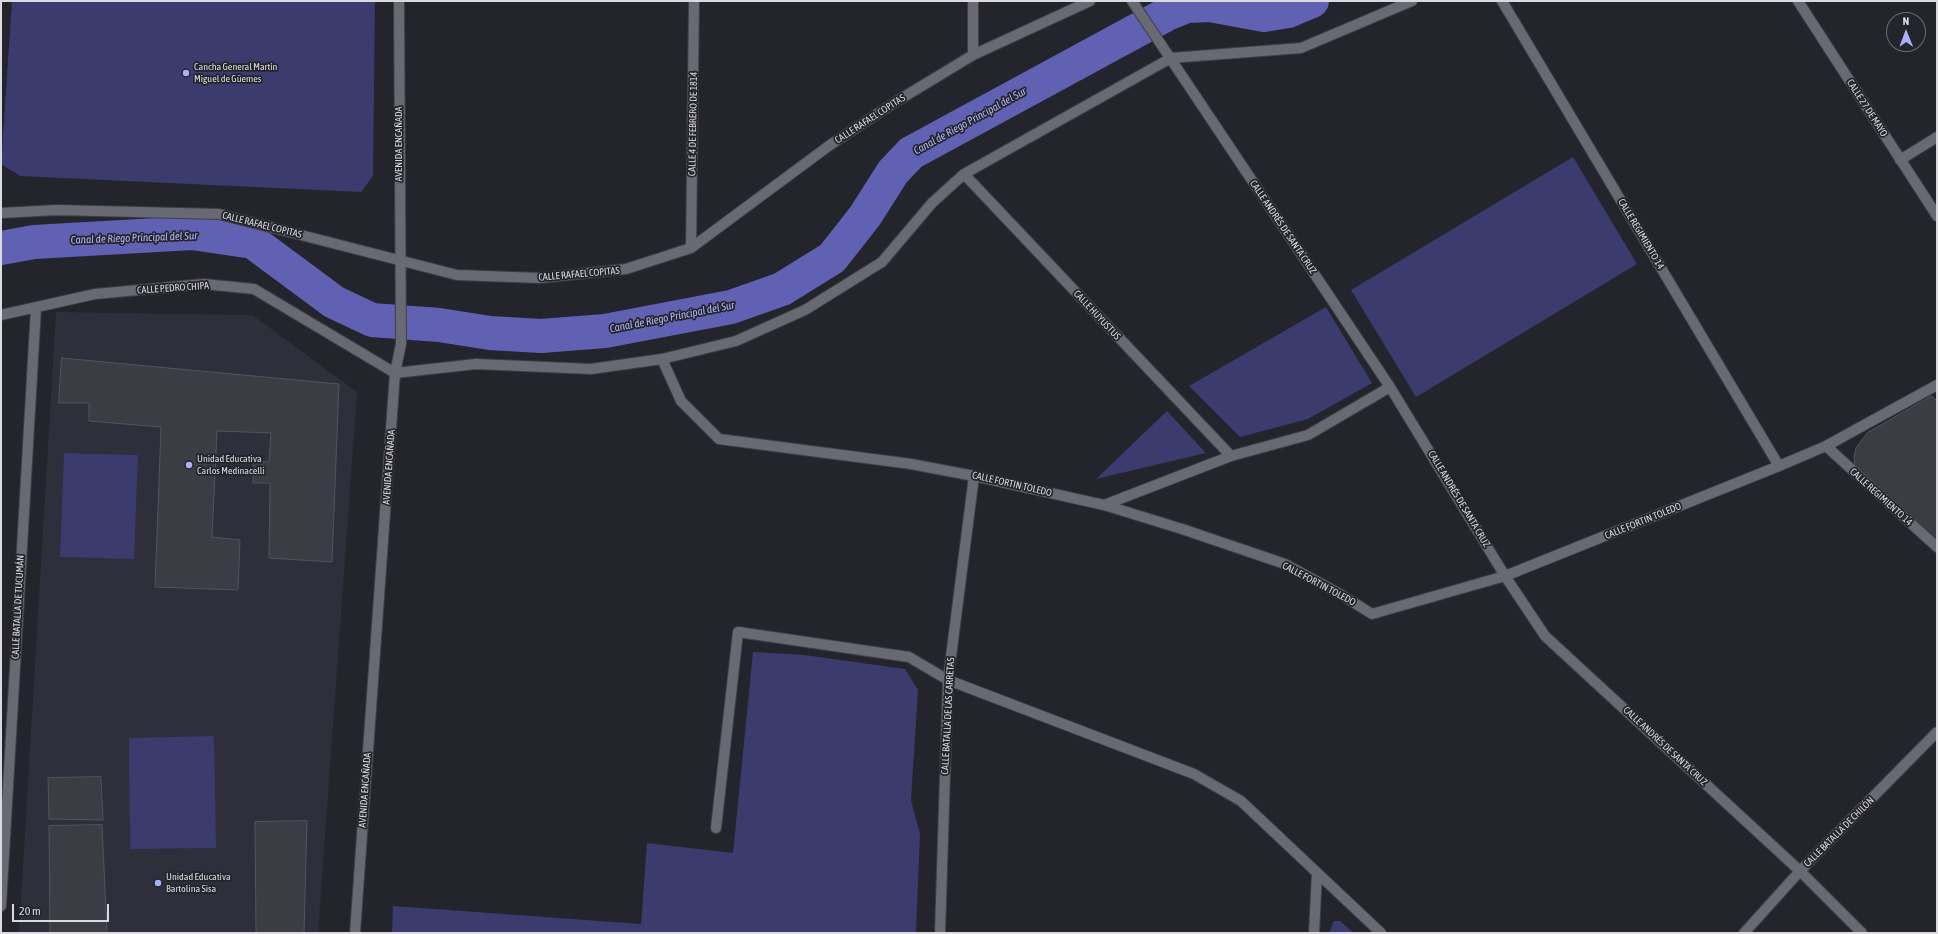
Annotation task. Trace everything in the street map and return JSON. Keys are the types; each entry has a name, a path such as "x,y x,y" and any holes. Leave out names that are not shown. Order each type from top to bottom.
{"street":[{"name":"AVENIDA ENCAÑADA","path":"355,933 395,373 400,344 399,1"},
{"name":"CALLE 4 DE FEBRERO DE 1814","path":"691,248 694,1"},
{"path":"973,1 973,55"},
{"name":"CALLE RAFAEL COPITAS","path":"1,213 57,210 219,214 457,275 540,278 626,269 691,248 830,145 897,101 973,55 1090,1"},
{"path":"395,373 476,364 591,369 662,359 736,341 805,310 882,262 932,203 964,174 1171,58 1301,48 1412,1"},
{"name":"CALLE REGIMIENTO 14","path":"1502,1 1779,466"},
{"name":"CALLE 27 DE MAYO","path":"1798,1 1937,216"},
{"name":"CALLE ANDRÉS DE SANTA CRUZ","path":"1135,5 1390,387 1505,576 1545,636 1800,871 1862,933"},
{"path":"1900,160 1937,137"},
{"name":"CALLE HUYUSTUS","path":"964,174 1231,456"},
{"name":"CALLE PEDRO CHIPA","path":"1,315 95,294 204,284 254,289 395,373"},
{"name":"CALLE BATALLA DE TUCUMÁN","path":"1,906 36,308"},
{"name":"CALLE FORTIN TOLEDO","path":"662,359 681,401 719,439 911,464 974,476 1104,505 1182,529 1285,564 1340,594 1372,614 1505,576 1779,466 1826,446 1937,385"},
{"path":"1104,505 1231,456 1308,435 1390,387"},
{"name":"CALLE REGIMIENTO 14","path":"1826,446 1937,548"},
{"name":"CALLE BATALLA DE LAS CARRETAS","path":"940,933 948,680 974,476"},
{"path":"716,828 738,632 909,657 948,680 1194,774 1241,801 1381,933"},
{"name":"CALLE BATALLA DE CHILÓN","path":"1744,933 1800,871 1937,732"},
{"path":"1314,933 1317,873"}],"shaded area":[{"name":"Cancha General Martín Miguel de Güemes","path":"12,1 375,1 373,176 361,192 20,176 1,164"},
{"path":"1573,157 1637,264 1416,397 1351,290"},
{"path":"1326,307 1372,383 1308,419 1240,437 1189,386"},
{"path":"56,312 252,315 357,392 318,933 19,933"},
{"path":"1167,411 1206,453 1096,479"},
{"path":"64,453 138,455 134,559 60,557"},
{"path":"753,652 804,655 905,669 918,690 911,800 920,834 916,933 392,933 393,906 641,924 647,843 733,853"},
{"path":"214,736 216,848 130,849 129,738"},
{"path":"1334,921 1340,921 1354,933 1329,933"}],"building":[{"path":"62,358 339,384 332,562 269,558 270,483 253,483 254,461 269,462 271,433 217,431 212,537 240,540 238,590 155,587 161,427 89,421 89,403 59,403"},
{"path":"1932,396 1937,401 1937,547 1855,467 1854,457 1856,448 1867,433"},
{"path":"101,777 103,820 49,819 48,778"},
{"path":"307,821 304,933 256,933 255,822"},
{"path":"102,825 107,933 50,933 49,826"}],"waterway":[{"name":"Canal de Riego Principal del Sur","path":"1,248 34,242 192,233 253,242 334,302 372,320 439,325 490,333 541,336 605,331 731,307 782,289 832,258 865,216 893,172 911,153 1167,14 1187,6 1210,5 1264,15 1288,11 1312,1"}],"place":[{"name":"Cancha General Martín Miguel de Güemes","path":"186,73"},
{"name":"Unidad Educativa Carlos Medinacelli","path":"189,465"},
{"name":"Unidad Educativa Bartolina Sisa","path":"158,883"}]}
